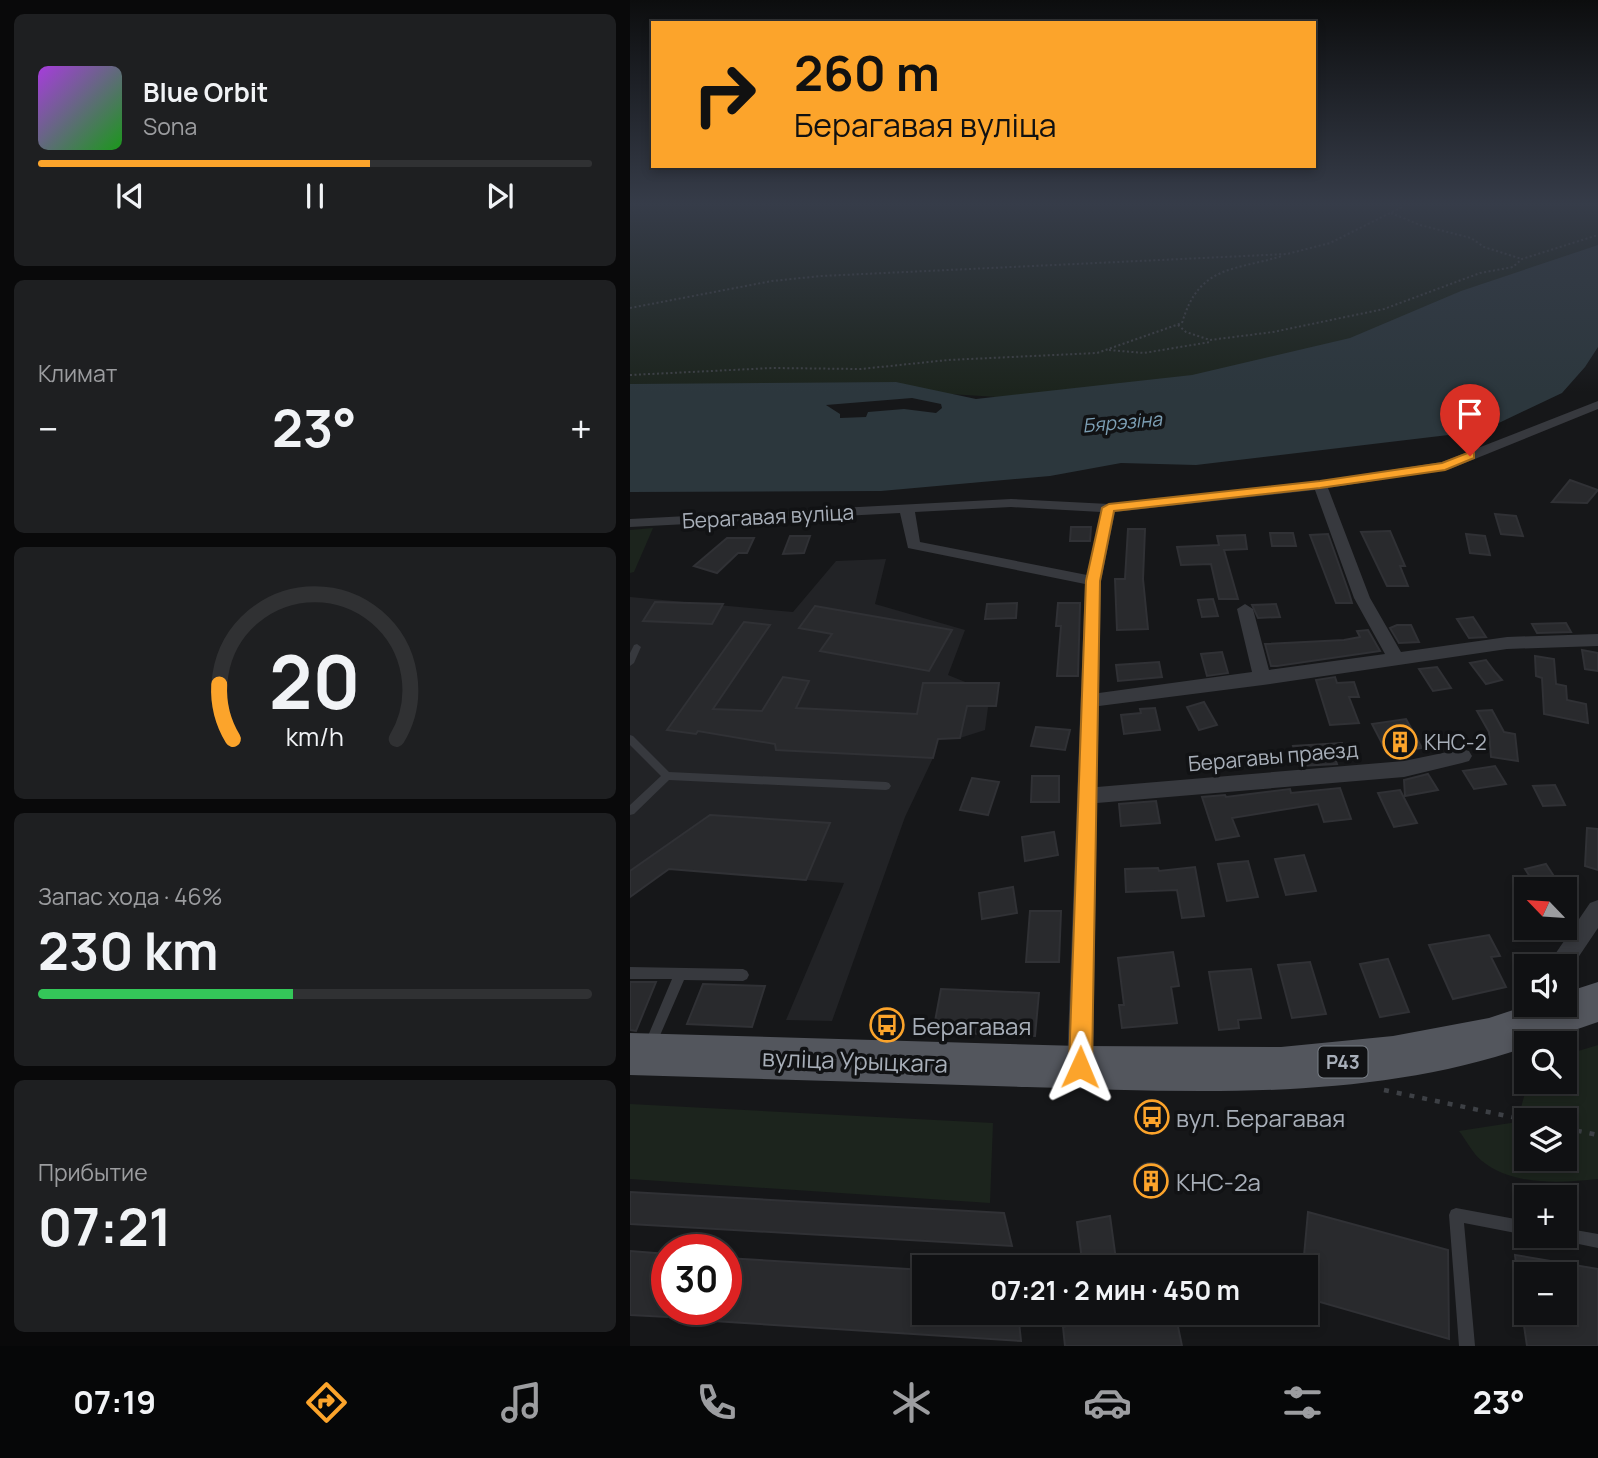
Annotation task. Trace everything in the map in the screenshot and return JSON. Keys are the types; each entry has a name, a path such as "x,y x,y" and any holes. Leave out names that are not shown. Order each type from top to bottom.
{"main road":[{"name":"Р43","path":"1080,1067 1151,1065 1281,1068 1393,1058 1489,1039 1550,1017"},
{"name":"вуліца Урыцкага","path":"638,1054 1080,1067"}],"street":[{"name":"Берагавая вуліца","path":"630,523 1010,503 1109,508 1320,485 1445,466 1598,405"},
{"path":"1320,485 1362,598 1397,659"},
{"path":"1080,1067 1093,581 1109,508"},
{"path":"907,510 913,545 1077,580 1093,581"},
{"path":"1245,609 1263,679"},
{"path":"1089,702 1507,643 1598,640"},
{"name":"Берагавы праезд","path":"1087,796 1404,769 1462,756"},
{"path":"1567,954 1598,910"}],"lane":[{"path":"630,663 637,647"},
{"path":"630,739 667,776 886,786"},
{"path":"630,811 667,776"},
{"path":"630,973 743,975"},
{"path":"638,1054 680,974"},
{"path":"1468,1346 1456,1215 1514,1226"},
{"path":"1577,1237 1598,1241"}],"path":[{"path":"630,308 772,281 829,275 1029,266"},
{"path":"1106,350 1182,323 1185,306 1192,293 1208,277 1246,266"},
{"path":"630,375 772,368 861,369 948,360 1106,350 1144,353 1273,332 1384,309 1480,273 1514,266"},
{"path":"1178,325 1186,332 1210,340 1219,340"},
{"path":"1377,1088 1514,1117"},
{"path":"1577,1131 1598,1135"}],"shaded area":[{"path":"630,266 1554,266 1352,342 1191,379 997,397 854,388 630,390"},
{"path":"653,528 634,572 630,573 630,530"},
{"path":"886,559 875,604 965,630 948,675 990,692 985,730 960,738 938,739 933,758 905,817 832,1021 786,1020 844,883 669,869 630,897 630,597 793,612 836,561"},
{"path":"1598,1045 1598,1179 1553,1182 1508,1175 1482,1161 1459,1131 1514,1122 1514,1171 1577,1171 1577,1108 1521,1108 1525,1094 1577,1094 1577,1051"},
{"path":"630,1104 993,1123 990,1203 630,1179"}],"water":[{"name":"Бярэзіна","path":"1536,266 1598,266 1598,347 1585,367 1562,393 1482,431 1196,465 1121,463 1050,476 881,491 630,492 630,384 896,382 976,399 1192,375 1350,338 1461,291","holes":["912,398 941,404 942,408 936,413 904,409 868,412 866,417 840,418 840,414 826,405"]}],"building":[{"path":"1570,480 1598,490 1587,503 1552,502"},
{"path":"1495,514 1516,516 1523,536 1501,534"},
{"path":"1071,527 1091,527 1090,541 1070,541"},
{"path":"1128,529 1145,529 1143,579 1148,629 1117,630 1115,579 1125,579"},
{"path":"1390,531 1405,566 1400,566 1408,586 1387,586 1361,532"},
{"path":"1270,533 1293,533 1296,546 1272,546"},
{"path":"1328,534 1352,603 1336,603 1310,535"},
{"path":"1466,534 1485,536 1490,555 1470,553"},
{"path":"1245,535 1247,549 1224,550 1238,599 1219,599 1211,564 1181,565 1177,547 1219,545 1217,536"},
{"path":"790,536 810,536 804,553 783,554"},
{"path":"727,538 754,538 747,553 738,553 717,573 694,566"},
{"path":"1213,599 1218,616 1202,617 1198,600"},
{"path":"655,602 723,604 712,624 643,621"},
{"path":"1017,603 1016,618 985,619 987,604"},
{"path":"1058,603 1080,603 1078,676 1057,676 1061,626 1056,626"},
{"path":"1276,604 1280,617 1258,618 1252,605"},
{"path":"815,606 952,630 929,671 820,651 832,634 799,628"},
{"path":"1473,617 1486,637 1469,638 1457,619"},
{"path":"744,622 770,625 713,709 762,711 783,677 809,681 796,708 917,714 923,683 999,683 996,706 967,706 960,738 938,739 933,758 776,750 775,744 698,731 696,734 667,730"},
{"path":"1566,623 1571,632 1537,633 1532,624"},
{"path":"1411,625 1419,642 1399,643 1390,628"},
{"path":"1368,630 1380,651 1271,666 1265,644 1344,640 1360,637 1357,631"},
{"path":"1582,650 1598,653 1598,671 1585,669"},
{"path":"1222,652 1228,673 1207,676 1201,654"},
{"path":"1535,656 1554,659 1556,684 1566,686 1567,700 1586,704 1588,723 1544,714 1542,678 1536,676"},
{"path":"1486,660 1502,680 1486,684 1470,663"},
{"path":"1159,662 1162,677 1118,681 1116,665"},
{"path":"1437,667 1451,688 1433,691 1419,669"},
{"path":"1335,677 1337,683 1354,682 1359,697 1349,697 1359,723 1330,725 1316,680"},
{"path":"1204,702 1217,725 1199,730 1187,707"},
{"path":"1155,708 1160,730 1124,734 1121,715"},
{"path":"1492,710 1504,732 1515,734 1518,761 1491,757 1489,732 1477,711"},
{"name":"КНС-2","path":"1406,719 1422,748 1387,753 1372,724"},
{"path":"1036,727 1070,730 1065,750 1031,746"},
{"path":"1342,743 1346,757 1335,758 1337,764 1299,766 1293,746"},
{"path":"1495,766 1506,784 1474,789 1463,771"},
{"path":"1428,774 1438,790 1405,796 1404,780"},
{"path":"1032,776 1059,776 1059,802 1031,802"},
{"path":"972,778 999,782 988,815 960,810"},
{"path":"1555,785 1565,805 1543,806 1533,786"},
{"path":"1340,788 1351,819 1324,822 1318,804 1232,818 1239,836 1216,840 1202,797 1226,797 1290,789 1291,793"},
{"path":"1400,790 1417,823 1394,827 1378,793"},
{"path":"1156,801 1160,823 1121,826 1119,804"},
{"path":"710,815 830,823 806,880 669,869 630,897 630,871"},
{"path":"1587,828 1598,829 1598,870 1585,866"},
{"path":"1054,832 1058,855 1025,861 1022,837"},
{"path":"1304,855 1316,891 1286,895 1275,859"},
{"path":"1248,861 1258,897 1227,901 1218,864"},
{"path":"1546,864 1554,877 1530,877 1525,869"},
{"path":"1195,867 1204,916 1182,918 1177,890 1126,892 1125,869 1158,868 1159,871"},
{"path":"1013,887 1017,913 982,919 979,893"},
{"path":"1030,911 1061,911 1059,962 1026,962"},
{"path":"1489,935 1500,956 1491,957 1506,987 1453,999 1429,945"},
{"path":"1173,952 1179,986 1171,987 1177,1023 1122,1028 1119,1005 1124,1005 1118,958"},
{"path":"1388,959 1409,1012 1380,1017 1360,964"},
{"path":"1310,962 1326,1014 1292,1018 1278,965"},
{"path":"1251,969 1261,1018 1238,1020 1239,1028 1219,1030 1209,972"},
{"path":"630,982 656,982 636,1031 630,1030"},
{"path":"703,984 765,986 752,1027 687,1024"},
{"path":"941,989 1039,993 1035,1036 933,1032"},
{"name":"КНС-2а","path":"1151,1163 1163,1168 1168,1180 1163,1192 1151,1197 1139,1192 1134,1180 1139,1168"},
{"path":"630,1192 1004,1213 1012,1246 630,1224"},
{"path":"1308,1212 1448,1250 1449,1339 1318,1301 1318,1255 1304,1255"},
{"path":"1110,1216 1115,1255 1081,1255 1077,1222"},
{"path":"630,1251 651,1253 651,1316 630,1315"},
{"path":"1515,1255 1556,1262 1516,1262"},
{"path":"742,1259 912,1269 912,1325 1019,1325 1021,1341 742,1323"},
{"path":"1577,1265 1598,1269 1598,1346 1527,1346 1524,1325 1577,1325"},
{"path":"1178,1325 1182,1346 1065,1346 1063,1327"}],"place":[{"name":"КНС-2","path":"1400,742"},
{"name":"Берагавая","path":"887,1025"},
{"name":"вул. Берагавая","path":"1152,1117"},
{"name":"КНС-2а","path":"1151,1181"}],"route":[{"path":"1080,1067 1093,581 1109,508 1320,485 1445,466 1470,456"}]}
